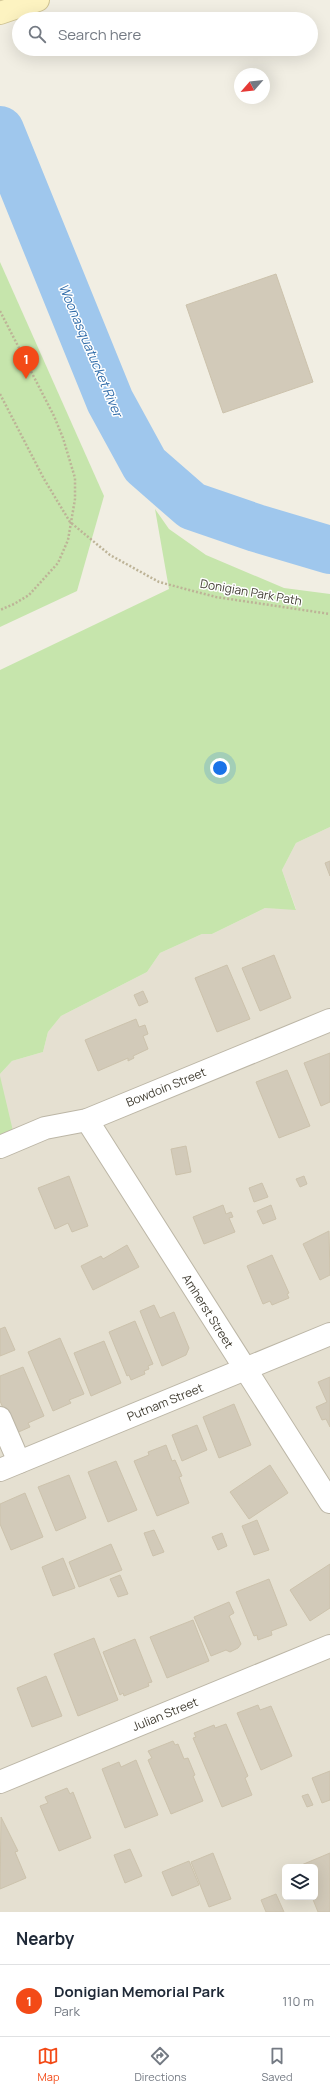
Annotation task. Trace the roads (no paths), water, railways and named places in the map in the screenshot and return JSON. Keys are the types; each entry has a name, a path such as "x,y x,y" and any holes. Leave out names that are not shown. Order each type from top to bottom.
{"main road":[{"path":"0,13 38,0"}],"street":[{"name":"Bowdoin Street","path":"0,1147 45,1128 87,1120 330,1020"},
{"name":"Amherst Street","path":"87,1120 330,1502"},
{"name":"Putnam Street","path":"9,1466 330,1334"},
{"path":"0,1418 9,1466"},
{"name":"Julian Street","path":"0,1782 330,1646"}],"waterway":[{"name":"Woonasquatucket River","path":"0,130 110,401 145,465 192,506 256,528 330,550"}],"place":[{"name":"Donigian Memorial Park","path":"26,379"}]}
